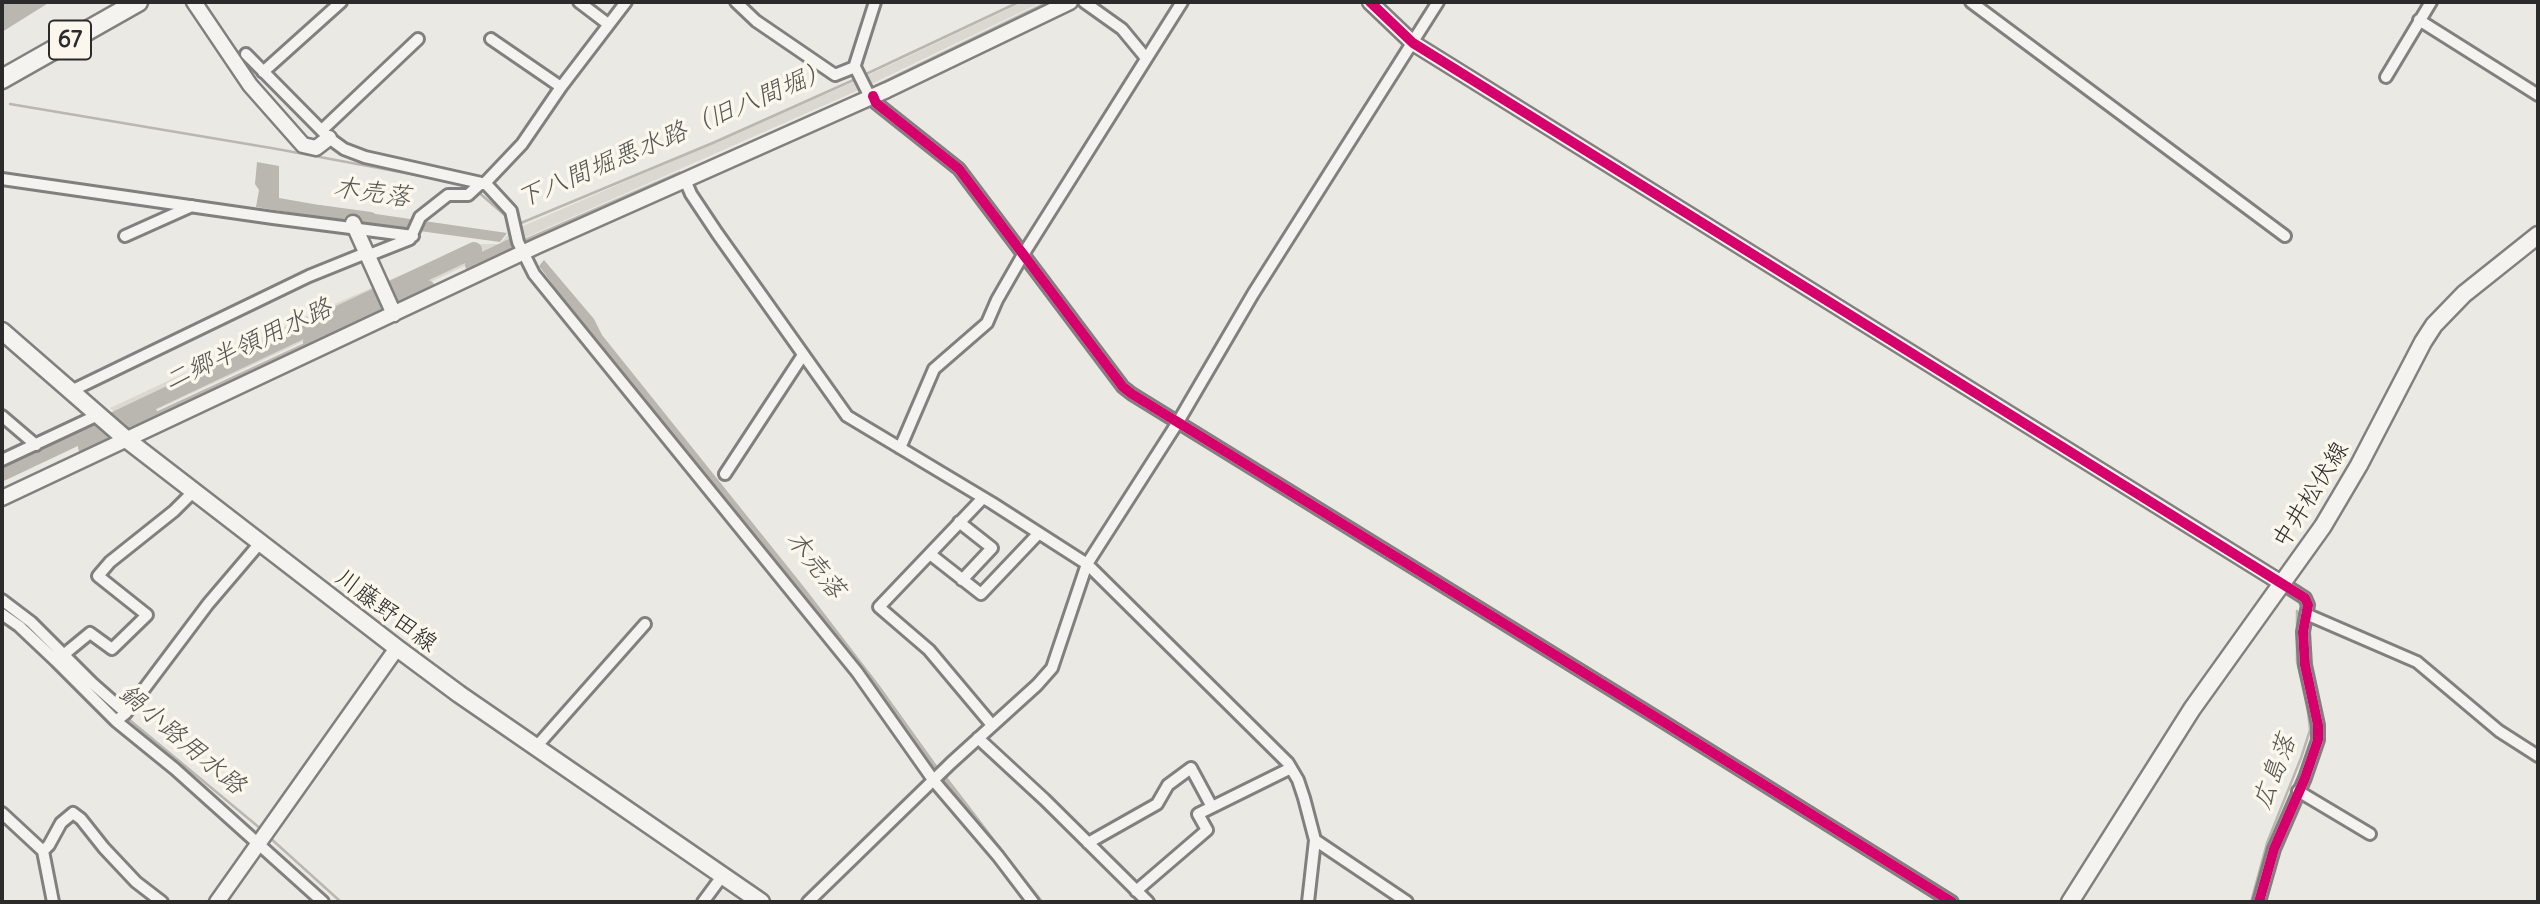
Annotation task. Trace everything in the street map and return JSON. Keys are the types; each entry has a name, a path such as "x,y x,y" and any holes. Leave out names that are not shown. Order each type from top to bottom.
{"main road":[{"name":"67","path":"2,79 138,2"},
{"name":"中井松伏線","path":"2070,902 2192,709 2283,584 2340,498 2434,325 2464,294 2538,235"},
{"name":"川藤野田線","path":"2,331 124,437 397,648 761,902"}],"street":[{"path":"194,2 250,85 303,145 316,148 326,134 418,39"},
{"path":"263,72 341,2"},
{"path":"579,2 608,24"},
{"path":"71,391 309,276 411,239 420,217 448,195 468,195 522,144 561,87 626,2"},
{"path":"736,2 756,21 835,75 855,67"},
{"path":"875,2 855,67 868,91 876,103 959,169 1123,387 1952,902"},
{"path":"2,498 391,308 521,248 685,180 868,91 1070,2"},
{"path":"1084,2 1122,29 1146,58"},
{"path":"900,449 934,369 987,323 996,300 1024,253 1182,2"},
{"path":"1370,2 1413,43 2305,598 2308,605 2303,632 2305,665 2318,725 2318,740 2274,849 2259,902"},
{"path":"808,902 1052,668 1087,564 1178,422 1253,294 1438,2"},
{"path":"1971,2 2285,236"},
{"path":"2386,77 2431,2"},
{"path":"2419,20 2538,94"},
{"path":"491,39 561,87"},
{"path":"246,54 344,149 365,157 482,184 511,211 521,248 534,274 857,672 934,781 1033,902"},
{"path":"2,179 192,206 354,225 413,236"},
{"path":"685,180 704,213 847,416 1087,564 1207,681 1291,768 1304,798 1314,841 1308,902"},
{"path":"125,236 192,206"},
{"path":"354,225 391,308"},
{"path":"725,474 803,355"},
{"path":"2,416 36,445"},
{"path":"2,460 99,416"},
{"path":"60,657 90,633 112,649 147,615 98,576 110,562 174,511 193,492"},
{"path":"982,499 879,607 929,650 992,725"},
{"path":"959,522 992,548 962,580"},
{"path":"930,554 981,594 1039,533"},
{"path":"116,722 126,713 208,604 260,543"},
{"path":"2,600 31,622 116,722 175,769 323,902"},
{"path":"2,614 60,657 126,713"},
{"path":"2306,614 2417,662 2499,731 2538,756"},
{"path":"536,747 645,624"},
{"path":"217,902 397,648"},
{"path":"978,738 1148,902"},
{"path":"1088,843 1157,804 1168,785 1191,768 1212,807"},
{"path":"1136,891 1207,830 1198,814 1291,768"},
{"path":"2298,791 2370,834"},
{"path":"2,813 43,851 53,902"},
{"path":"43,851 61,824 73,813 136,882 162,902"},
{"path":"1314,841 1407,902"},
{"path":"703,902 723,875"}],"shaded area":[{"path":"2,2 50,2 2,32"},
{"path":"1023,2 1042,2 861,89 529,236 126,424 110,408 307,316 472,244 500,244 509,233 523,226 856,81"},
{"path":"1045,2 1051,2 915,69 871,89 870,87"},
{"path":"257,162 279,166 279,198 336,208 339,218 337,220 256,207 259,190 255,184"},
{"path":"680,171 681,174 524,242 522,240"},
{"path":"355,211 507,233 500,242 361,223"},
{"path":"544,260 594,319 602,335 880,686 938,767 933,771 875,689 739,515 585,328 539,266"},
{"path":"328,332 329,335 134,426 132,423"},
{"path":"947,777 1044,902 1038,902 942,781"}],"waterway":[{"name":"下八間堀悪水路（旧八間堀）","path":"864,75 1019,2"},
{"name":"下八間堀悪水路（旧八間堀）","path":"517,222 521,223 715,142 858,78"},
{"name":"下八間堀悪水路（旧八間堀）","path":"10,104 464,184"},
{"name":"下八間堀悪水路（旧八間堀）","path":"476,190 508,218"},
{"name":"木売落","path":"319,213 370,220"},
{"name":"二郷半領用水路","path":"473,265 515,245"},
{"path":"391,289 474,250"},
{"name":"二郷半領用水路","path":"311,342 427,288"},
{"path":"2,473 376,296"},
{"name":"二郷半領用水路","path":"86,447 151,416"},
{"name":"広島落","path":"2251,902 2267,843 2310,730 2307,701 2297,662 2297,611"},
{"name":"鍋小路用水路","path":"126,717 261,829"},
{"name":"鍋小路用水路","path":"268,836 341,902"}],"cycle path":[{"path":"1370,2 1413,43 2305,598 2308,605 2303,632 2305,665 2318,725 2318,740 2305,778 2274,849 2259,902"},
{"path":"873,96 876,103 959,169 1123,387 1132,394 1952,902"}]}
